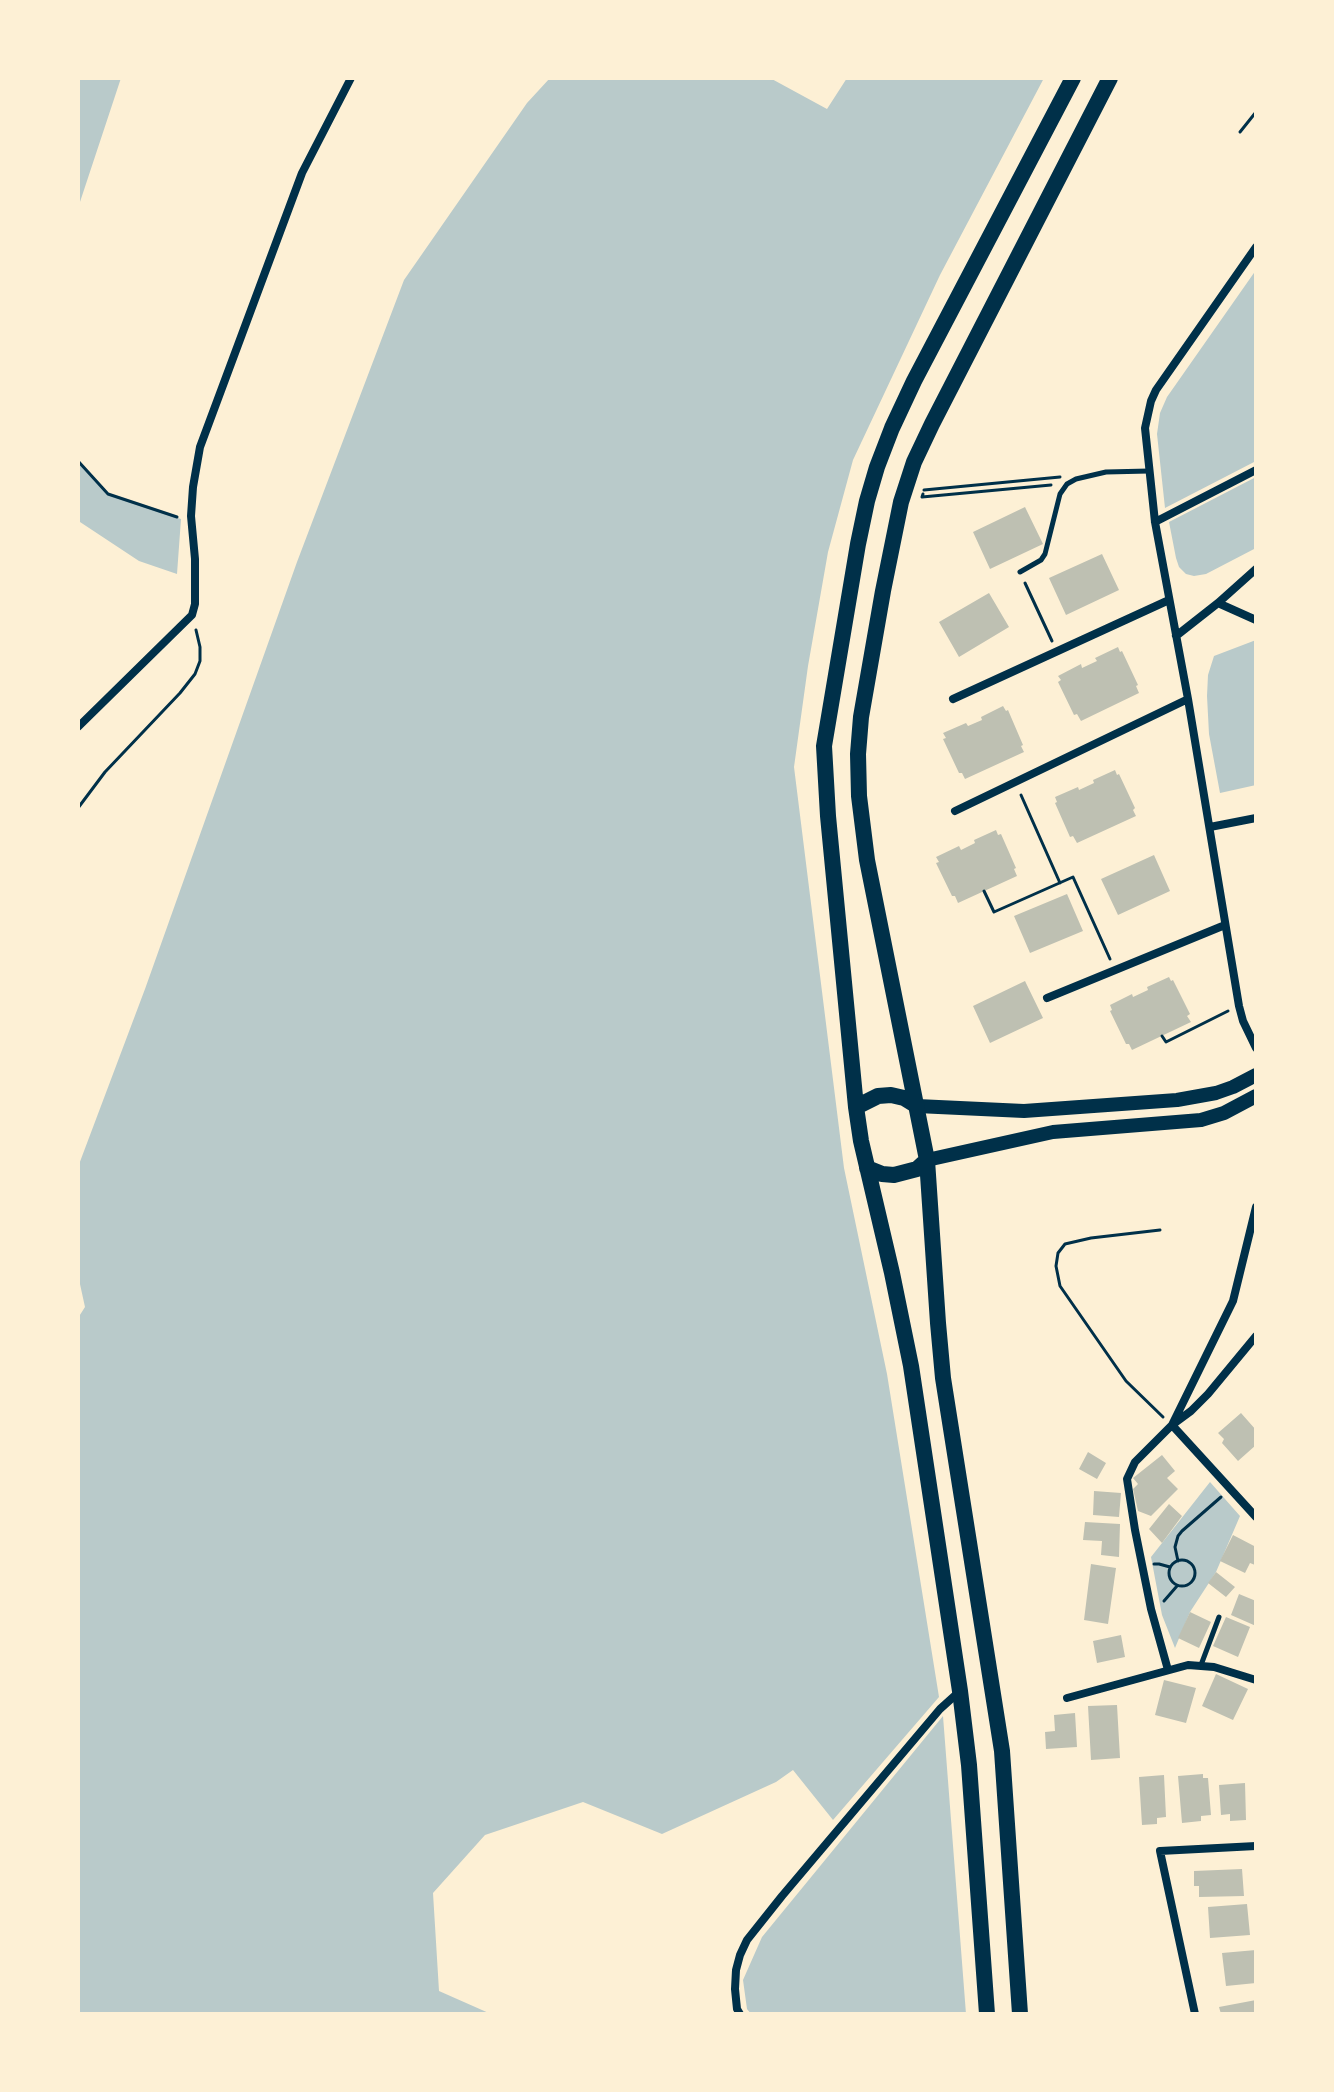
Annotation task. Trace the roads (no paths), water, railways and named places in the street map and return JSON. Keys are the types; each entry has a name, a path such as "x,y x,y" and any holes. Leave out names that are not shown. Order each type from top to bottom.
{"highway":[{"path":"987,2014 969,1765 960,1691 911,1366 856,1107 829,831 824,746 867,501 877,467 914,381 1073,78"},
{"path":"1020,2014 1002,1751 943,1378 927,1160 867,860 859,796 858,754 861,717 880,605 901,502 914,462 1110,78"},
{"path":"856,1107 878,1096 891,1095 917,1106"},
{"path":"867,1168 894,1175 917,1169 927,1160"}],"main road":[{"path":"917,1106 1024,1111 1177,1100 1216,1093 1256,1075"},
{"path":"927,1160 1053,1132 1201,1120 1224,1113 1256,1096"}],"street":[{"path":"78,727 192,615 195,604 193,487 200,447 302,173 351,78"},
{"path":"1256,247 1169,370 1151,401 1145,428 1155,522 1239,1006 1256,1048"},
{"path":"1155,522 1256,470"},
{"path":"1176,636 1256,569"},
{"path":"953,699 1169,600"},
{"path":"1218,603 1256,620"},
{"path":"955,811 1188,699"},
{"path":"1210,827 1256,818"},
{"path":"1047,998 1225,925"},
{"path":"1172,1425 1233,1301 1256,1207"},
{"path":"1168,1670 1151,1609 1127,1479 1135,1462 1208,1394 1256,1336"},
{"path":"1172,1425 1256,1517"},
{"path":"1067,1698 1188,1665 1228,1670 1256,1680"},
{"path":"740,2014 735,1989 736,1970 747,1940 940,1709 960,1691"},
{"path":"1195,2014 1160,1851 1256,1846"}],"lane":[{"path":"1020,572 1041,560 1045,554 1060,494 1067,484 1106,472 1149,471"},
{"path":"1201,1665 1219,1617"}]}
